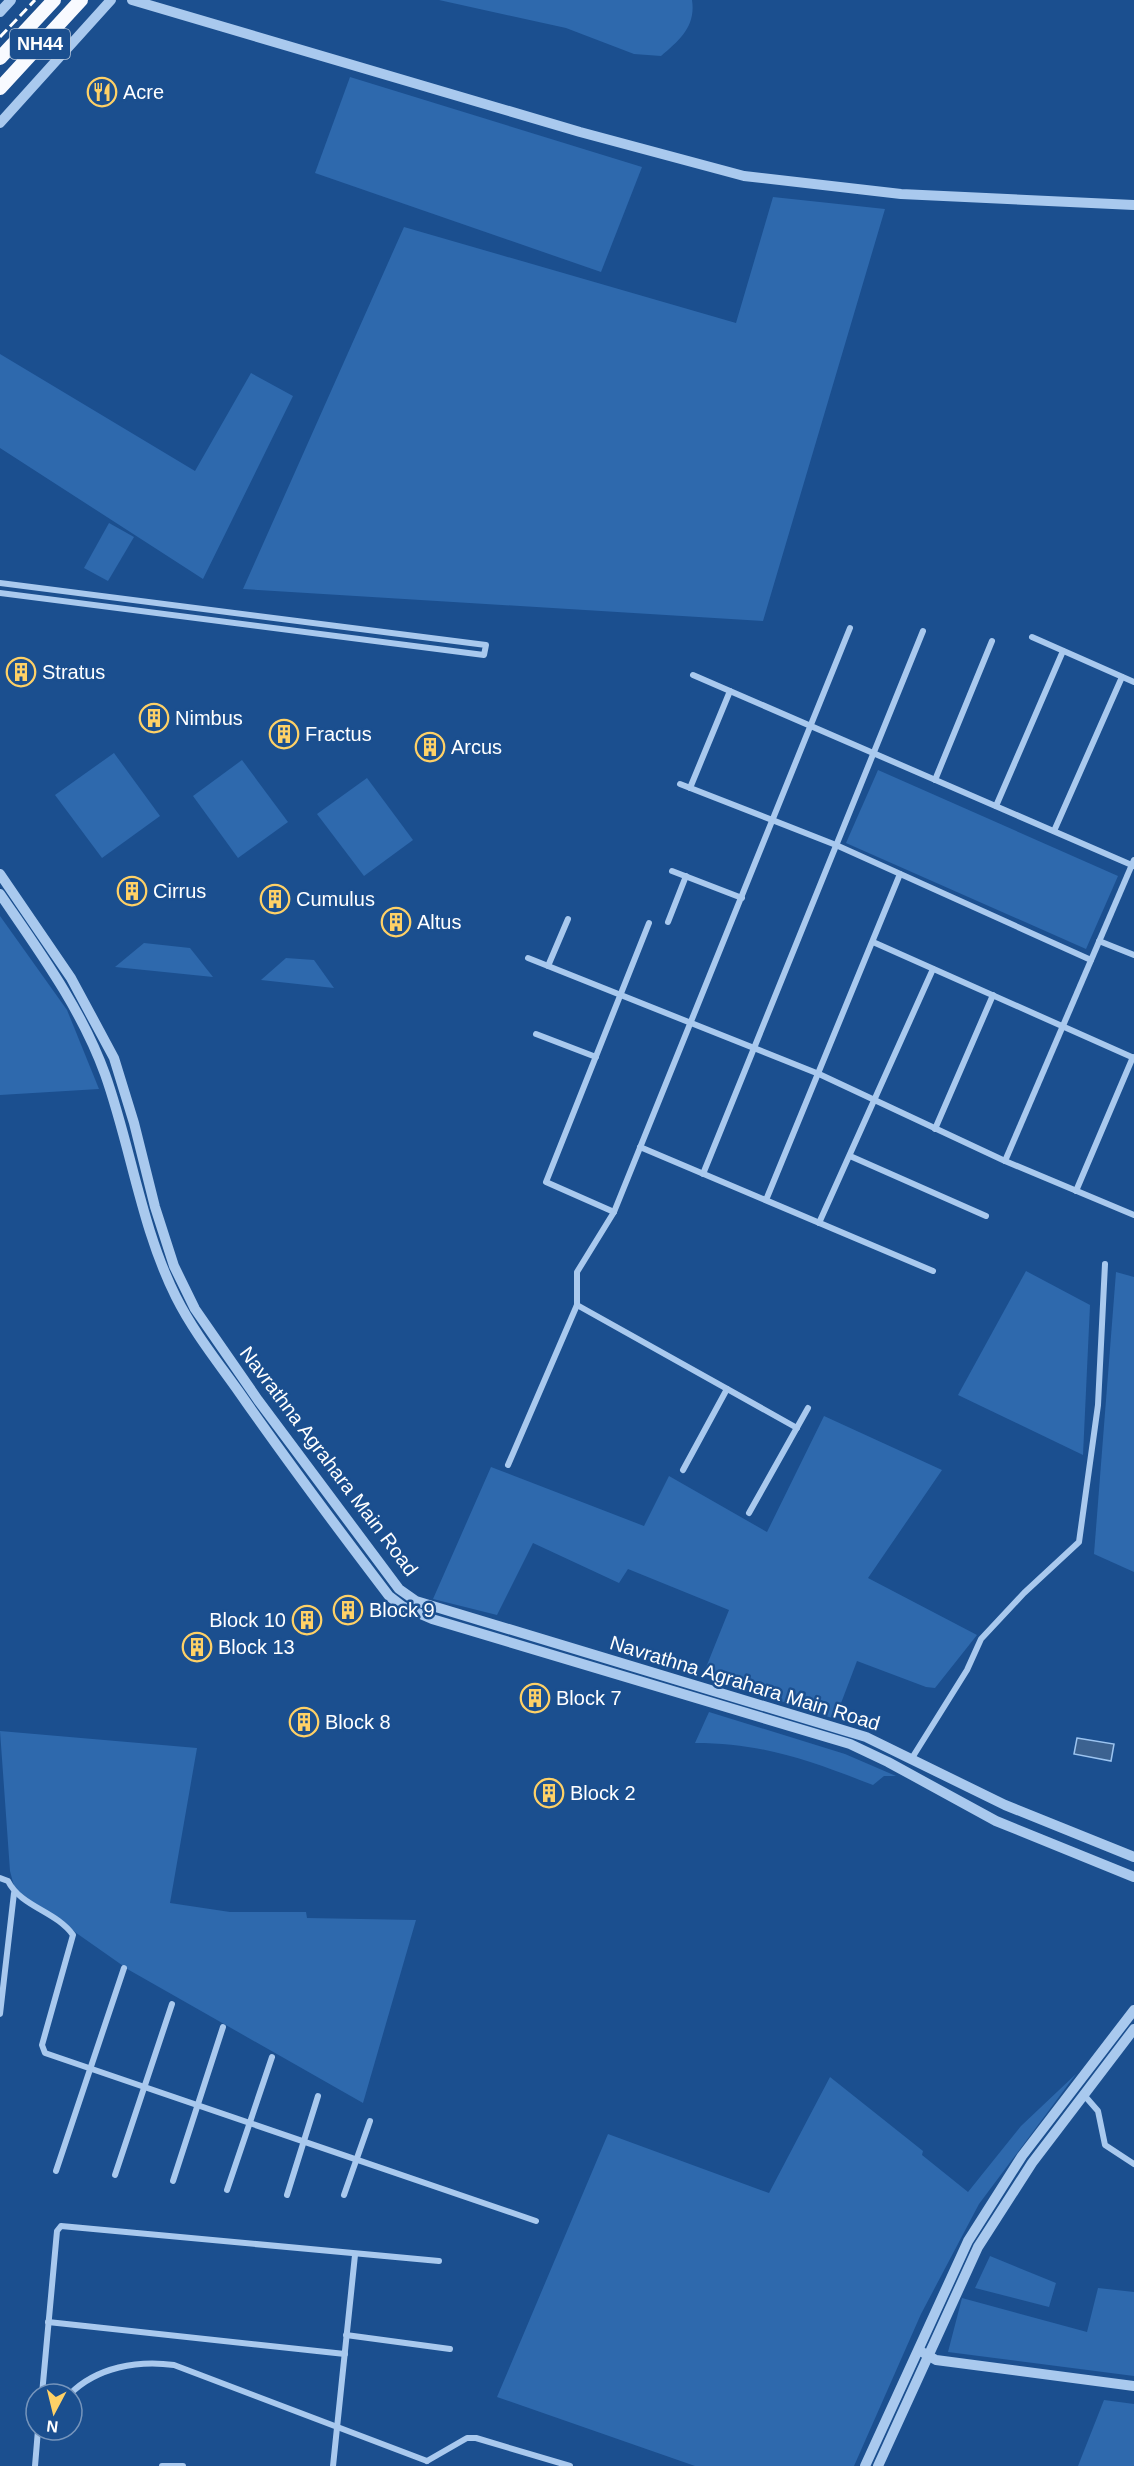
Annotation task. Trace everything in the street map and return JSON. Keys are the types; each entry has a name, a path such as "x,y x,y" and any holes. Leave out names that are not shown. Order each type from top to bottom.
{"highway":[{"name":"NH44","path":"0,58 54,0"},
{"name":"NH44","path":"0,88 81,0"}],"street":[{"path":"0,12 11,0"},
{"path":"0,123 111,0"},
{"path":"132,0 580,132 744,176 901,194 1134,205"},
{"path":"0,583 486,645 484,655 0,593"},
{"path":"508,1465 577,1305 577,1272 614,1212 850,627"},
{"path":"703,1174 923,632"},
{"path":"1032,637 1134,682"},
{"path":"935,780 992,641"},
{"path":"996,806 1063,651"},
{"path":"693,675 1133,864 1005,1161"},
{"path":"1054,831 1122,677"},
{"path":"690,788 730,691"},
{"path":"680,784 836,845 1091,960"},
{"path":"672,871 742,898"},
{"name":"Navrathna Agrahara Main Road","path":"0,874 70,978 114,1058 134,1123 155,1207 174,1266 195,1309 258,1400 399,1589 416,1601 866,1737 1005,1805 1134,1857"},
{"path":"766,1200 900,874"},
{"path":"668,922 686,876"},
{"name":"Navrathna Agrahara Main Road","path":"0,894 48,966 87,1032 117,1110 144,1210 172,1288 194,1327 248,1406 389,1596 402,1606 432,1619 850,1744 888,1762 996,1821 1134,1877"},
{"path":"548,966 568,919"},
{"path":"614,1212 546,1182 649,923"},
{"path":"1099,941 1134,955"},
{"path":"873,942 1133,1057 1076,1191"},
{"path":"528,958 819,1074 1005,1161 1134,1215"},
{"path":"819,1223 876,1101 933,969"},
{"path":"935,1129 993,995"},
{"path":"537,1034 596,1057"},
{"path":"640,1147 933,1271"},
{"path":"850,1156 986,1216"},
{"path":"912,1758 967,1670 981,1639 1023,1593 1079,1542 1098,1405 1105,1264"},
{"path":"577,1305 797,1428"},
{"path":"683,1470 728,1389"},
{"path":"248,1406 258,1400"},
{"path":"749,1513 808,1408"},
{"path":"996,1821 1005,1805"},
{"path":"0,1878 8,1881 14,1893 46,1912 73,1935 41,2048 45,2053 536,2221"},
{"path":"0,2014 14,1893"},
{"path":"56,2171 124,1968"},
{"path":"115,2175 172,2004"},
{"path":"878,2466 923,2353 952,2289 968,2241 1007,2179 1134,2010"},
{"path":"173,2181 223,2026"},
{"path":"952,2289 1001,2208 1032,2163 1134,2029"},
{"path":"227,2190 272,2057"},
{"path":"1084,2095 1098,2109 1105,2145 1134,2164"},
{"path":"287,2195 318,2096"},
{"path":"344,2195 370,2121"},
{"path":"43,2382 57,2231 61,2226 439,2261"},
{"path":"333,2466 356,2255"},
{"path":"48,2322 345,2354"},
{"path":"346,2335 450,2349"},
{"path":"923,2353 936,2360 1134,2386"},
{"path":"865,2466 923,2353"},
{"path":"84,2383 102,2373 150,2362 174,2365 337,2427 426,2464 467,2438 476,2438 570,2466"},
{"path":"35,2466 38,2442"},
{"path":"162,2466 183,2466"}],"shaded area":[{"path":"439,0 692,0 693,9 685,32 661,56 634,54 566,28"},
{"path":"350,77 642,167 601,272 315,173"},
{"path":"773,197 885,209 763,621 243,589 404,227 736,323"},
{"path":"0,354 195,471 251,373 293,396 203,579 0,448"},
{"path":"109,523 134,537 108,581 84,568"},
{"path":"114,753 160,816 102,858 55,795"},
{"path":"242,760 288,822 238,858 193,796"},
{"path":"878,770 1118,876 1086,949 846,843"},
{"path":"367,778 413,840 364,876 317,814"},
{"path":"0,916 67,1010 99,1089 0,1095"},
{"path":"144,943 190,948 213,977 115,967"},
{"path":"286,958 314,960 334,988 261,980"},
{"path":"1026,1271 1090,1305 1083,1455 958,1395"},
{"path":"1116,1272 1134,1277 1134,1572 1094,1554"},
{"path":"824,1416 942,1470 868,1578 977,1635 935,1688 926,1687 857,1661 835,1719 703,1675 729,1610 628,1569 619,1583 533,1543 497,1615 433,1599 491,1467 644,1526 669,1476 767,1532"},
{"path":"709,1712 845,1754 896,1776 884,1776 873,1785 807,1761 765,1750 695,1743"},
{"path":"0,1731 197,1748 170,1903 230,1912 306,1912 307,1918 416,1920 363,2103 129,1970 15,1890 10,1871"},
{"path":"1077,1738 1114,1744 1111,1761 1074,1754"},
{"path":"1076,2074 979,2204 921,2314 854,2466 695,2466 497,2397 608,2134 769,2193 830,2077 923,2151 922,2155 968,2192 1021,2126"},
{"path":"990,2256 1056,2283 1049,2307 975,2288"},
{"path":"1098,2288 1134,2292 1134,2376 948,2352 962,2298 1087,2332"},
{"path":"1104,2400 1134,2404 1134,2466 1078,2466"}],"railway":[{"path":"0,37 35,0"}],"place":[{"name":"Acre","path":"102,92"},
{"name":"Stratus","path":"21,672"},
{"name":"Nimbus","path":"154,718"},
{"name":"Fractus","path":"284,734"},
{"name":"Arcus","path":"430,747"},
{"name":"Cirrus","path":"132,891"},
{"name":"Cumulus","path":"275,899"},
{"name":"Altus","path":"396,922"},
{"name":"Block 9","path":"348,1610"},
{"name":"Block 10","path":"307,1620"},
{"name":"Block 13","path":"197,1647"},
{"name":"Block 7","path":"535,1698"},
{"name":"Block 8","path":"304,1722"},
{"name":"Block 2","path":"549,1793"}]}
